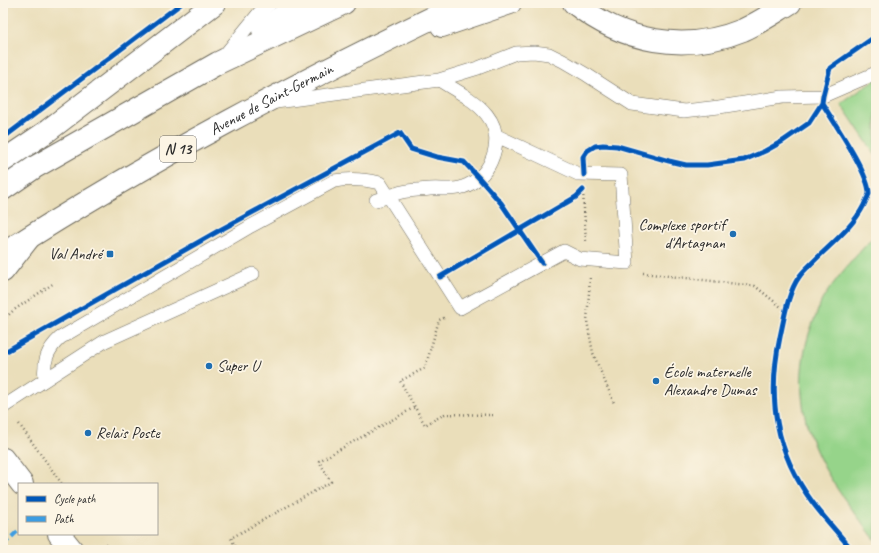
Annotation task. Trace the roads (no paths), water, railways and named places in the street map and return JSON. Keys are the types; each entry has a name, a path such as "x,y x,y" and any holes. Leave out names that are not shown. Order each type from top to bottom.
{"main road":[{"path":"3,161 46,132 215,3"},
{"path":"218,63 301,3"},
{"path":"3,189 35,167 218,63 344,3"},
{"name":"Avenue de Saint-Germain","path":"3,254 74,209 260,104 463,3"},
{"path":"358,54 510,3"},
{"path":"574,3 606,25 635,36 658,41 692,42 718,38 751,26 790,3"},
{"path":"3,272 32,235"},
{"path":"3,459 21,483"},
{"path":"61,535 72,550"}],"lane":[{"path":"218,63 259,13 271,3"},
{"path":"260,104 439,80 478,68 516,53 534,52 549,54 563,61 587,74 632,104 684,111 782,97 823,96 876,73"},
{"path":"382,199 403,192 458,188 471,184 480,178 490,165 495,150 496,135 490,117 473,101 439,80"},
{"path":"45,379 45,359 48,351 60,338 251,226 334,181 357,178 380,183 382,199 460,308 564,251 580,259 627,263 621,175 578,174 496,135"},
{"path":"3,407 105,341 253,274"}],"place":[{"name":"Complexe sportif d'Artagnan","path":"733,234"},
{"name":"Val André","path":"110,254"},
{"name":"Super U","path":"209,366"},
{"name":"École maternelle Alexandre Dumas","path":"656,381"},
{"name":"Relais Poste","path":"88,433"}]}
